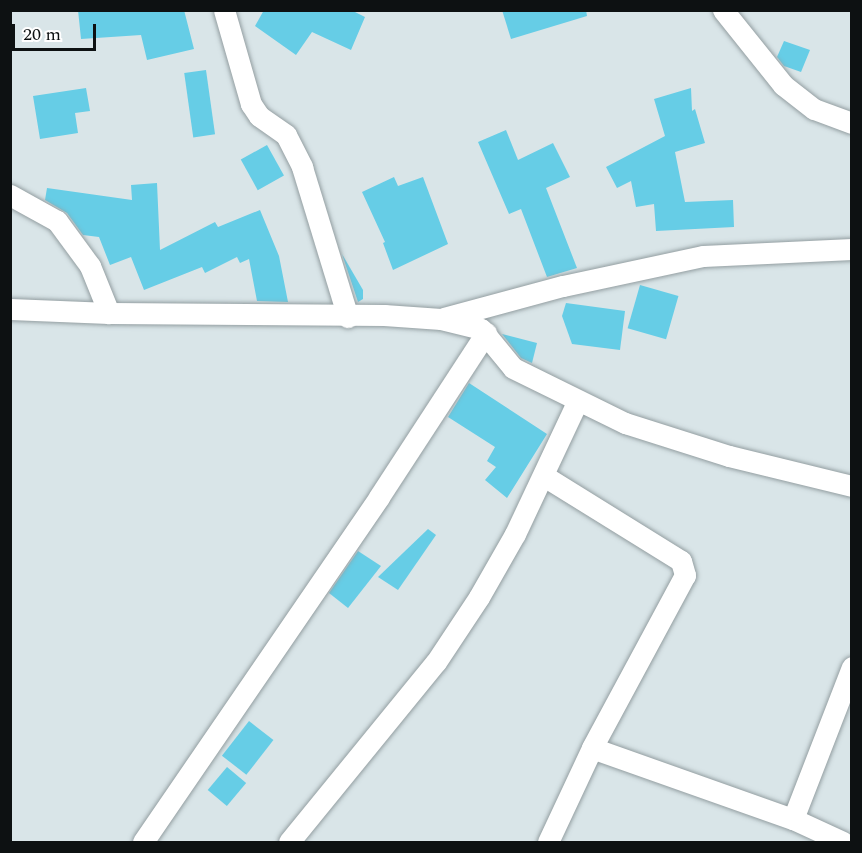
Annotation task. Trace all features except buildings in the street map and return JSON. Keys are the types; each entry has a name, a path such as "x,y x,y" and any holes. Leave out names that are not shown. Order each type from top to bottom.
{"street":[{"path":"224,10 251,104 259,116 286,135 302,167 348,317"},
{"path":"723,11 783,85 814,109 852,123"},
{"path":"10,195 57,221 90,266 109,313"},
{"path":"441,319 563,286 703,256 852,249"},
{"path":"10,309 348,317 384,315 441,319 481,329 513,369 577,402 625,423 729,456 852,486"},
{"path":"143,843 379,497 486,333"},
{"path":"289,843 436,662 479,597 544,476 577,402"},
{"path":"544,476 681,561 685,575 592,748 548,843"},
{"path":"793,819 852,668"},
{"path":"592,748 793,819 843,843"}]}
